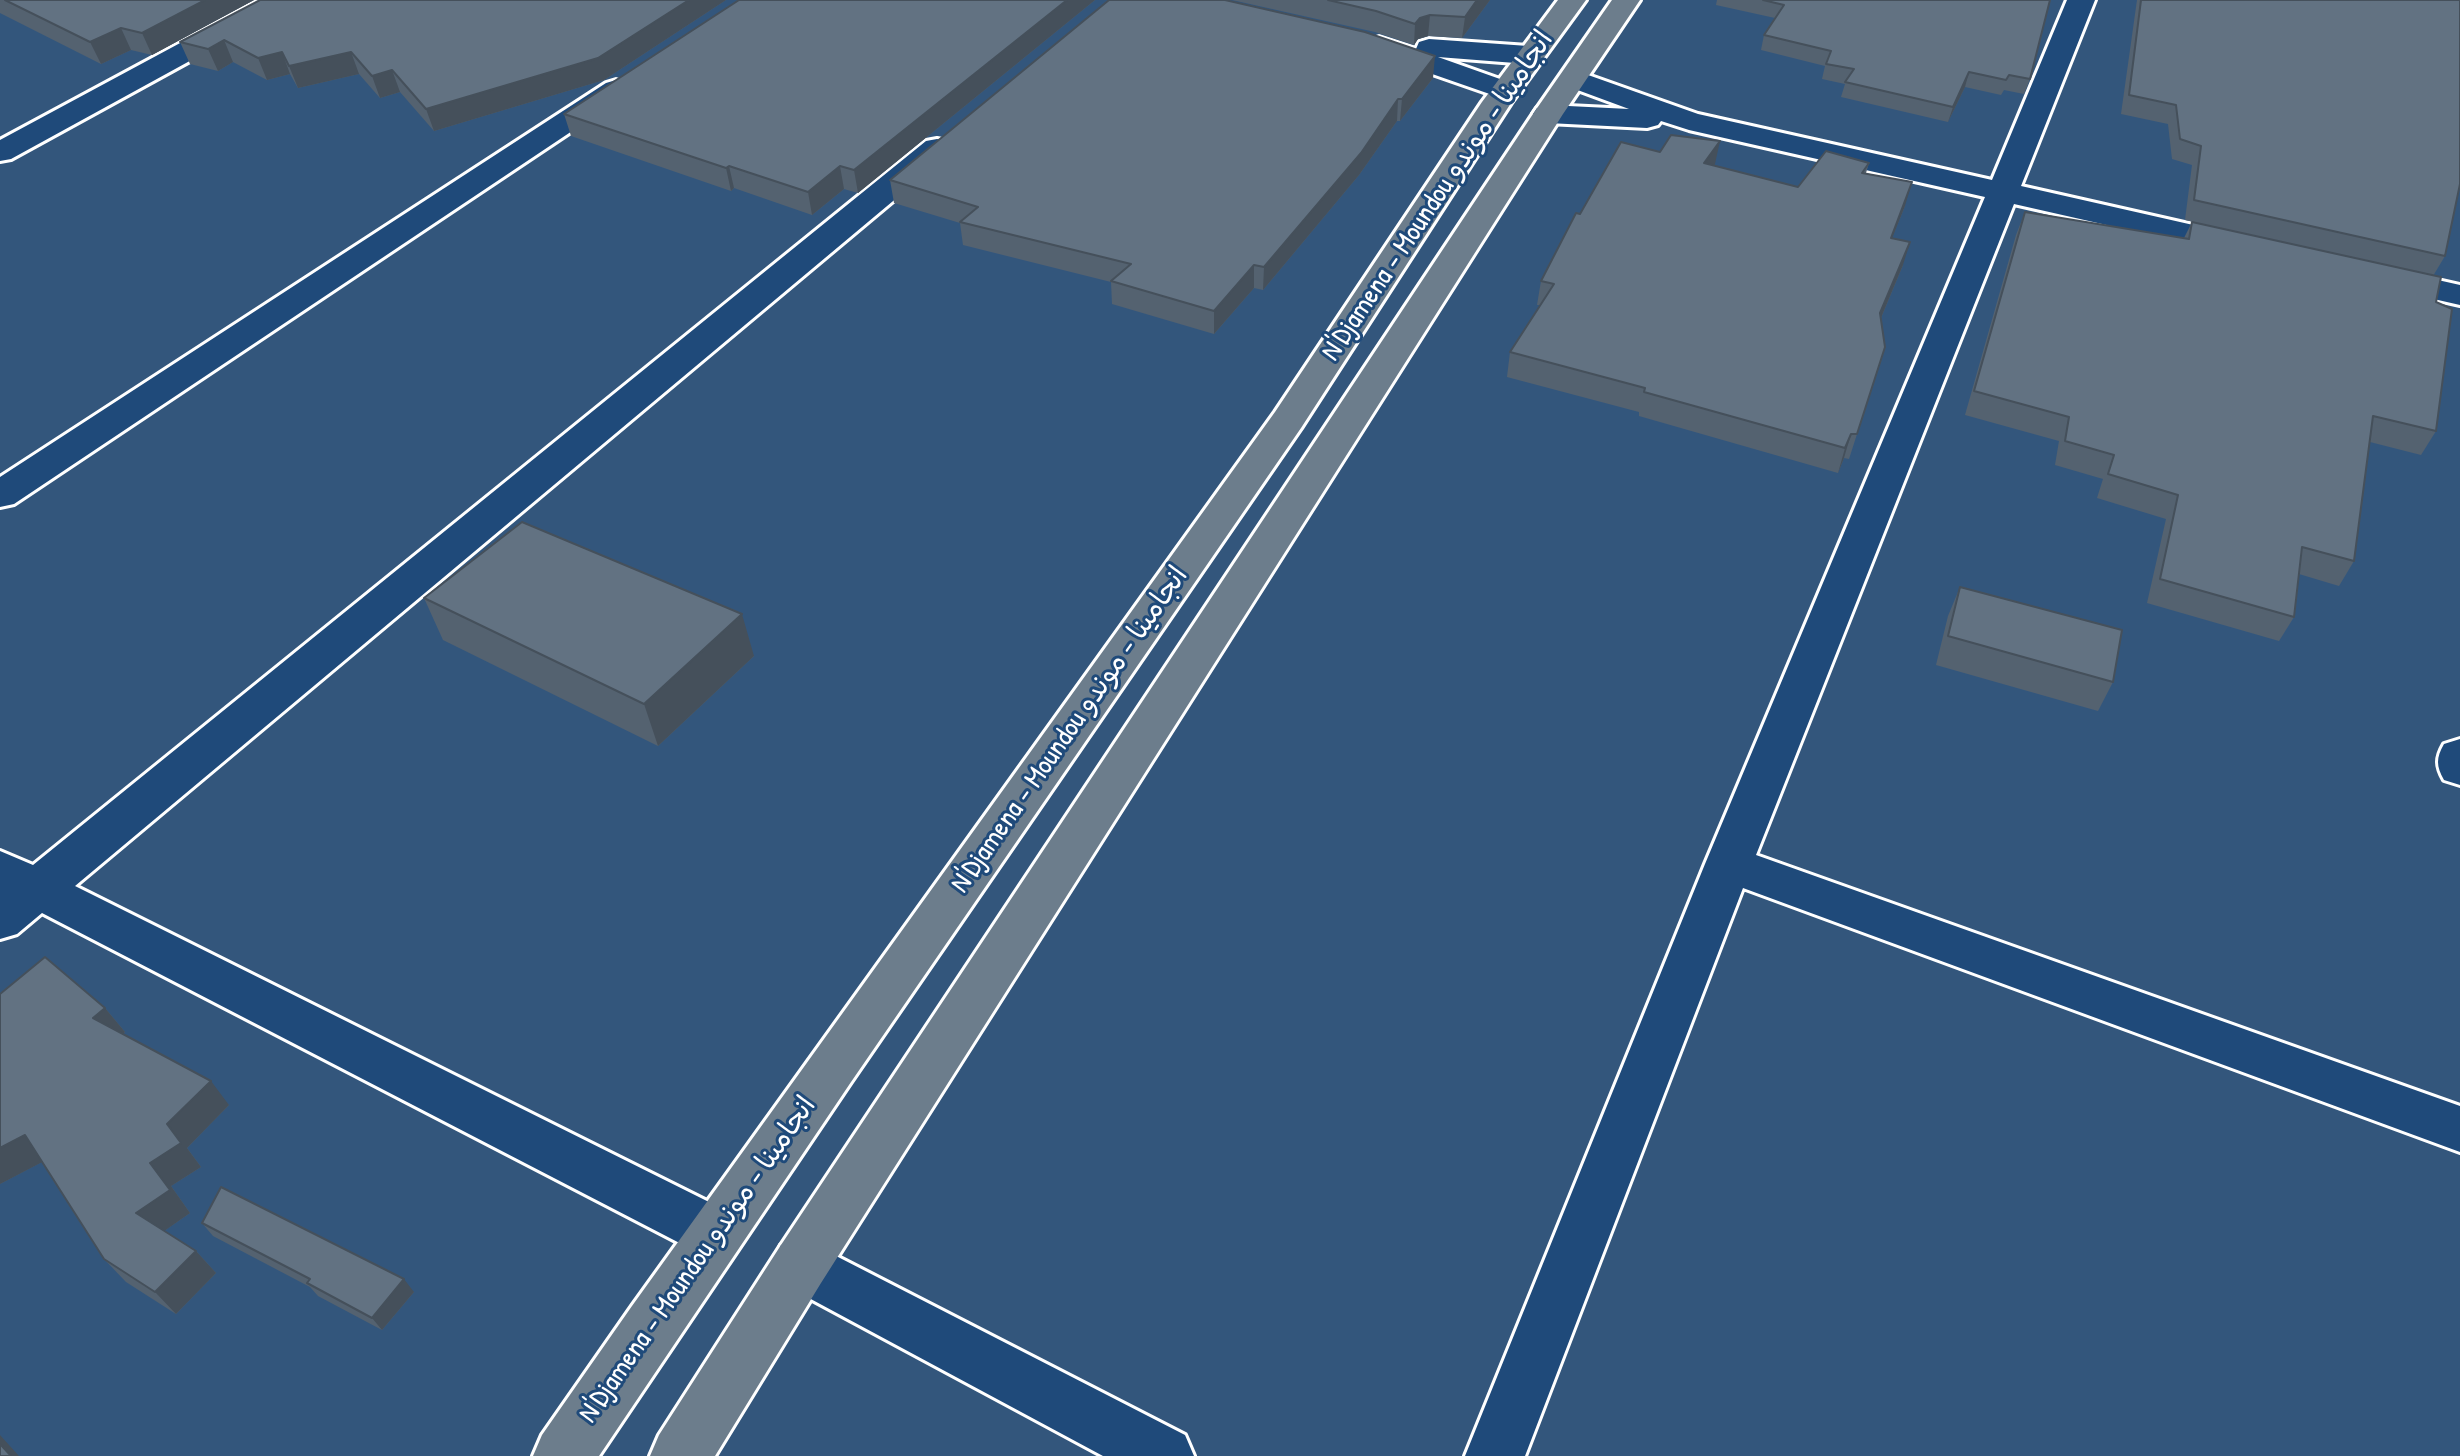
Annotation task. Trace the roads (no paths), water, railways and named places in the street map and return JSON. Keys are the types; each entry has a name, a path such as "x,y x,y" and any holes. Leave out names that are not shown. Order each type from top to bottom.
{"main road":[{"name":"N'Djamena - Moundou انجامينا - موندو","path":"563,1456 715,1233 1318,376 1516,73 1572,0"},
{"name":"N'Djamena - Moundou انجامينا - موندو","path":"680,1456 801,1264 1548,114 1626,0"}],"street":[{"path":"0,152 280,0"},
{"path":"1495,1456 1729,864 2001,190 2081,0"},
{"path":"1516,73 1367,42 1516,73"},
{"path":"0,495 646,69"},
{"path":"1574,79 1689,121 2276,253"},
{"path":"1548,114 1689,121"},
{"path":"715,1233 12,893 970,121"},
{"path":"2353,271 2460,295"},
{"path":"2460,756 2460,768"},
{"path":"1729,864 2460,1129"},
{"path":"801,1264 1164,1456"}]}
